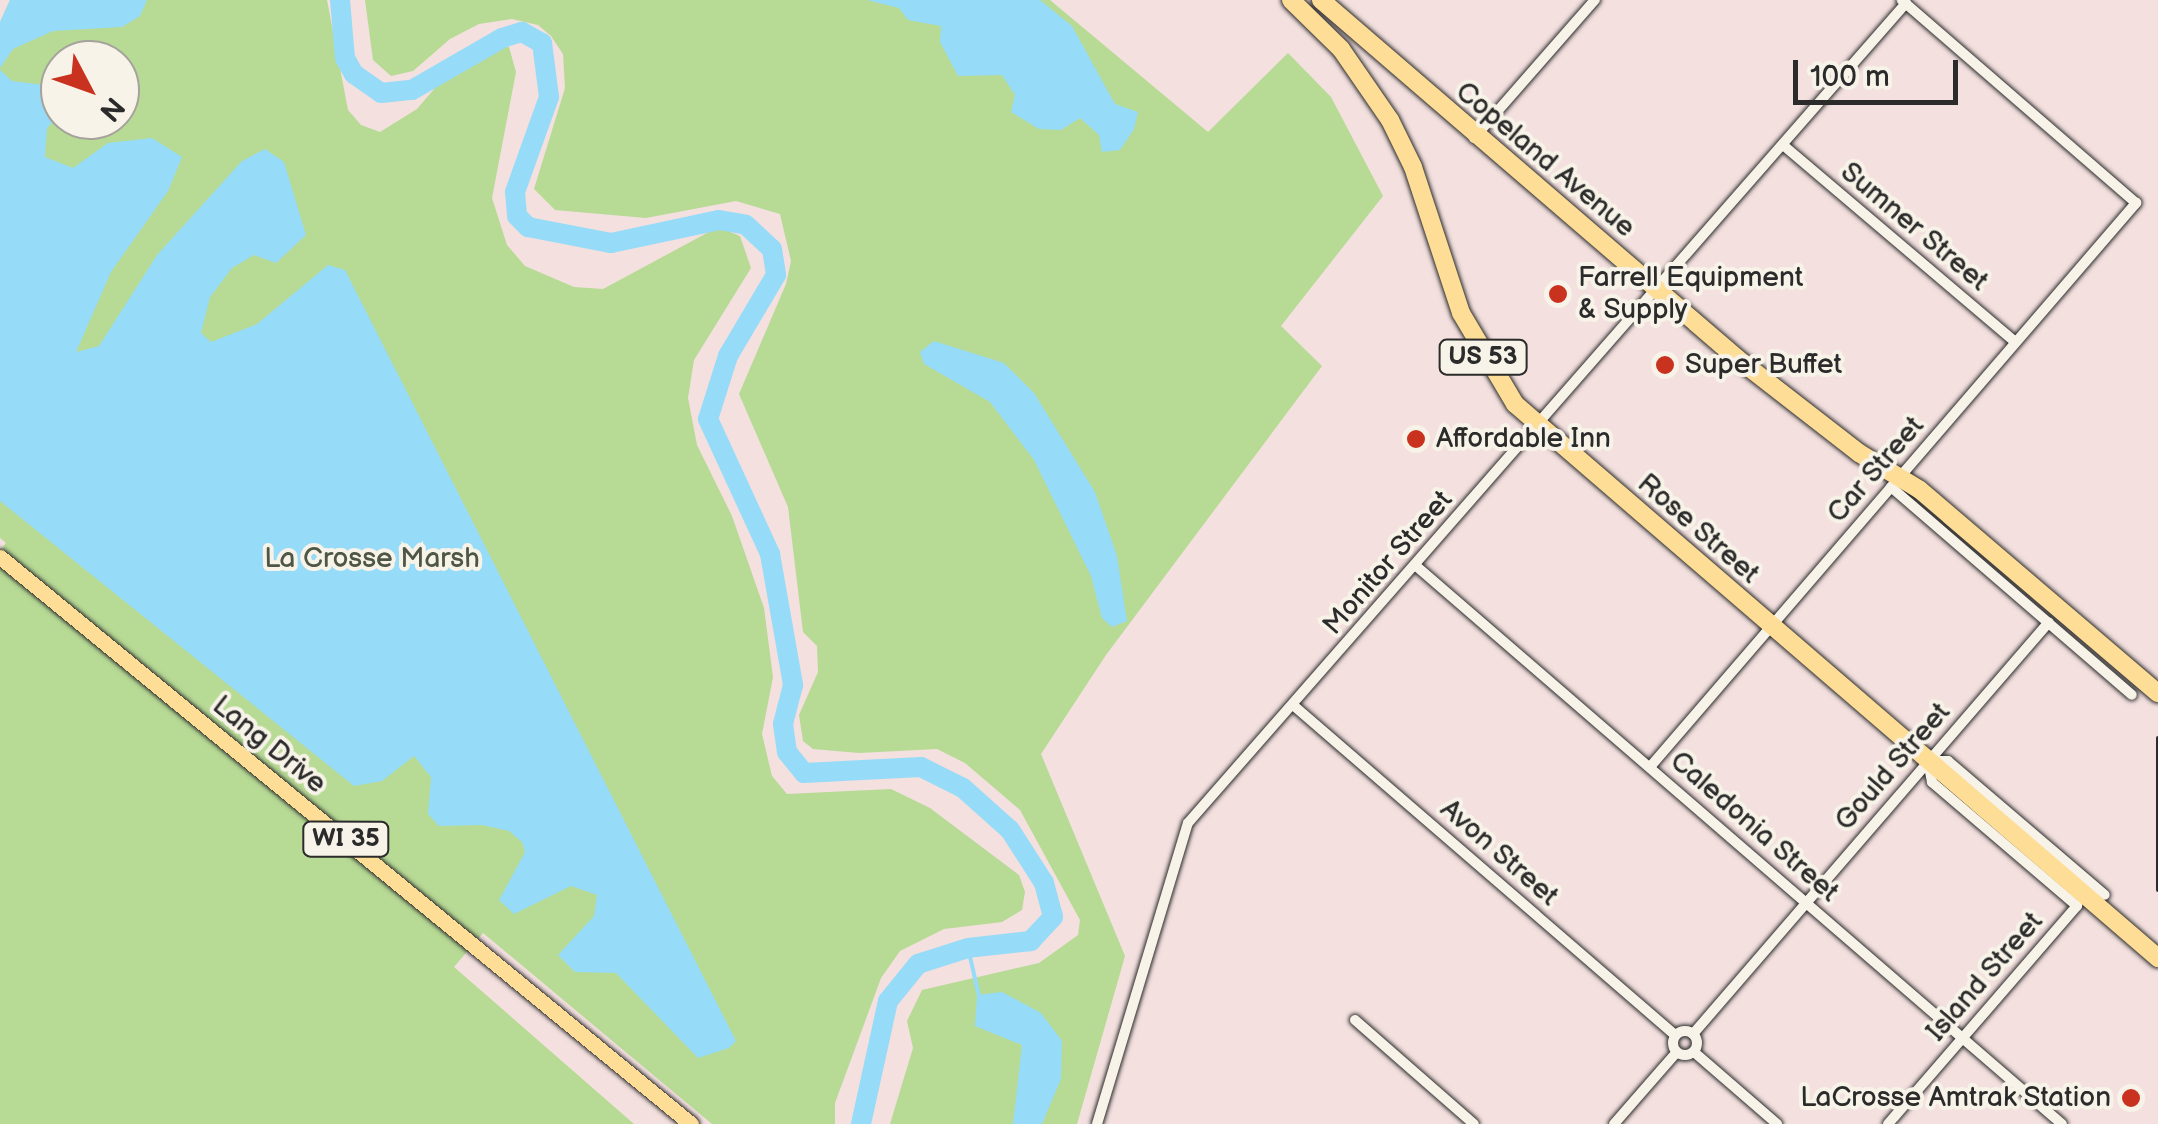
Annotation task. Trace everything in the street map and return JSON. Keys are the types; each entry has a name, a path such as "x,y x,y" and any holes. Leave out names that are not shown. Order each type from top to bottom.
{"highway":[{"name":"Rose Street","path":"1292,0 1341,49 1390,120 1476,346 1538,427 2158,958"},
{"name":"Copeland Avenue","path":"1321,0 1474,138 1657,290 1895,482 1920,490 2158,693"}],"main road":[{"name":"Lang Drive","path":"0,557 691,1124"}],"street":[{"path":"1474,138 1595,0"},
{"name":"Monitor Street","path":"1098,1124 1183,832 1904,2"},
{"name":"Car Street","path":"1650,766 2136,203 1904,2"},
{"name":"Sumner Street","path":"1783,145 2015,342"},
{"path":"1895,482 2132,695"},
{"name":"Caledonia Street","path":"1415,566 2062,1124"},
{"name":"Gould Street","path":"1693,1034 1806,902 1934,765 2049,622"},
{"name":"Avon Street","path":"1293,704 1676,1035"},
{"path":"1934,765 1948,760 2105,896"},
{"name":"Island Street","path":"1888,1124 2077,906 1932,782 1934,765"},
{"path":"1355,1020 1474,1124"},
{"path":"1614,1124 1676,1053 1676,1035 1693,1034 1694,1052"},
{"path":"1676,1053 1694,1052 1778,1124"}],"green space":[{"name":"La Crosse Marsh","path":"10,0 327,0 348,110 361,125 380,132 417,109 441,81 499,45 509,47 516,72 492,198 507,245 525,266 574,287 603,289 718,227 740,236 751,268 694,360 688,398 697,445 732,516 764,608 773,677 762,734 772,776 787,794 891,789 930,808 1019,875 1025,892 1022,910 1002,922 944,929 900,951 881,978 835,1103 835,1124 712,1124 483,933 454,967 634,1124 0,1124 0,551 6,543 0,538 0,22"},
{"path":"365,0 1050,0 1208,132 1288,53 1331,97 1383,196 1281,326 1322,366 1106,655 1041,754 1125,956 1077,1124 890,1124 913,1048 907,1021 922,990 1039,963 1078,935 1080,920 1020,810 965,763 937,749 859,753 813,749 803,741 799,715 818,672 817,646 803,632 788,507 739,394 786,284 791,261 780,214 736,201 646,218 555,210 534,189 565,88 563,54 551,36 538,25 512,19 479,24 450,39 413,71 391,76 373,60"}],"water":[{"path":"10,0 147,0 140,16 122,27 53,31 13,49 0,68 0,22"},
{"path":"867,0 1040,0 1072,26 1115,104 1138,112 1134,129 1120,150 1102,152 1099,135 1080,118 1061,130 1039,129 1011,112 1015,95 1002,75 958,76 940,42 941,26 908,20 899,8"},
{"path":"0,70 12,81 40,84 40,140 46,140 45,157 73,168 108,143 152,138 182,157 168,191 111,272 76,352 99,346 157,255 242,161 265,149 284,162 306,235 276,263 254,255 232,268 210,297 201,333 211,342 257,324 328,265 345,270 736,1041 729,1048 698,1058 616,973 575,972 558,955 594,916 597,895 571,886 514,914 499,900 525,852 522,842 509,831 482,825 439,826 428,814 431,777 414,756 382,781 354,786 0,501"},
{"path":"934,341 1004,363 1034,393 1095,492 1117,556 1127,621 1112,627 1102,618 1091,576 1034,460 990,402 924,364 920,352"},
{"path":"1002,992 1041,1013 1062,1041 1061,1079 1042,1124 1013,1124 1022,1045 975,1026 977,995"}],"waterway":[{"path":"340,0 345,58 354,74 381,93 412,90 502,38 522,32 542,43 549,97 515,192 517,216 528,227 611,243 719,220 746,225 772,249 776,275 728,356 708,419 770,554 793,685 783,724 787,752 804,773 921,767 963,788 1010,830 1044,883 1053,917 1031,941 968,948 918,964 888,1001 861,1124"},
{"path":"968,948 979,996"}],"railway":[{"path":"2158,738 2158,890"}],"place":[{"name":"Farrell Equipment & Supply","path":"1558,294"},
{"name":"Super Buffet","path":"1665,365"},
{"name":"Affordable Inn","path":"1416,439"},
{"name":"LaCrosse Amtrak Station","path":"2131,1098"}]}
